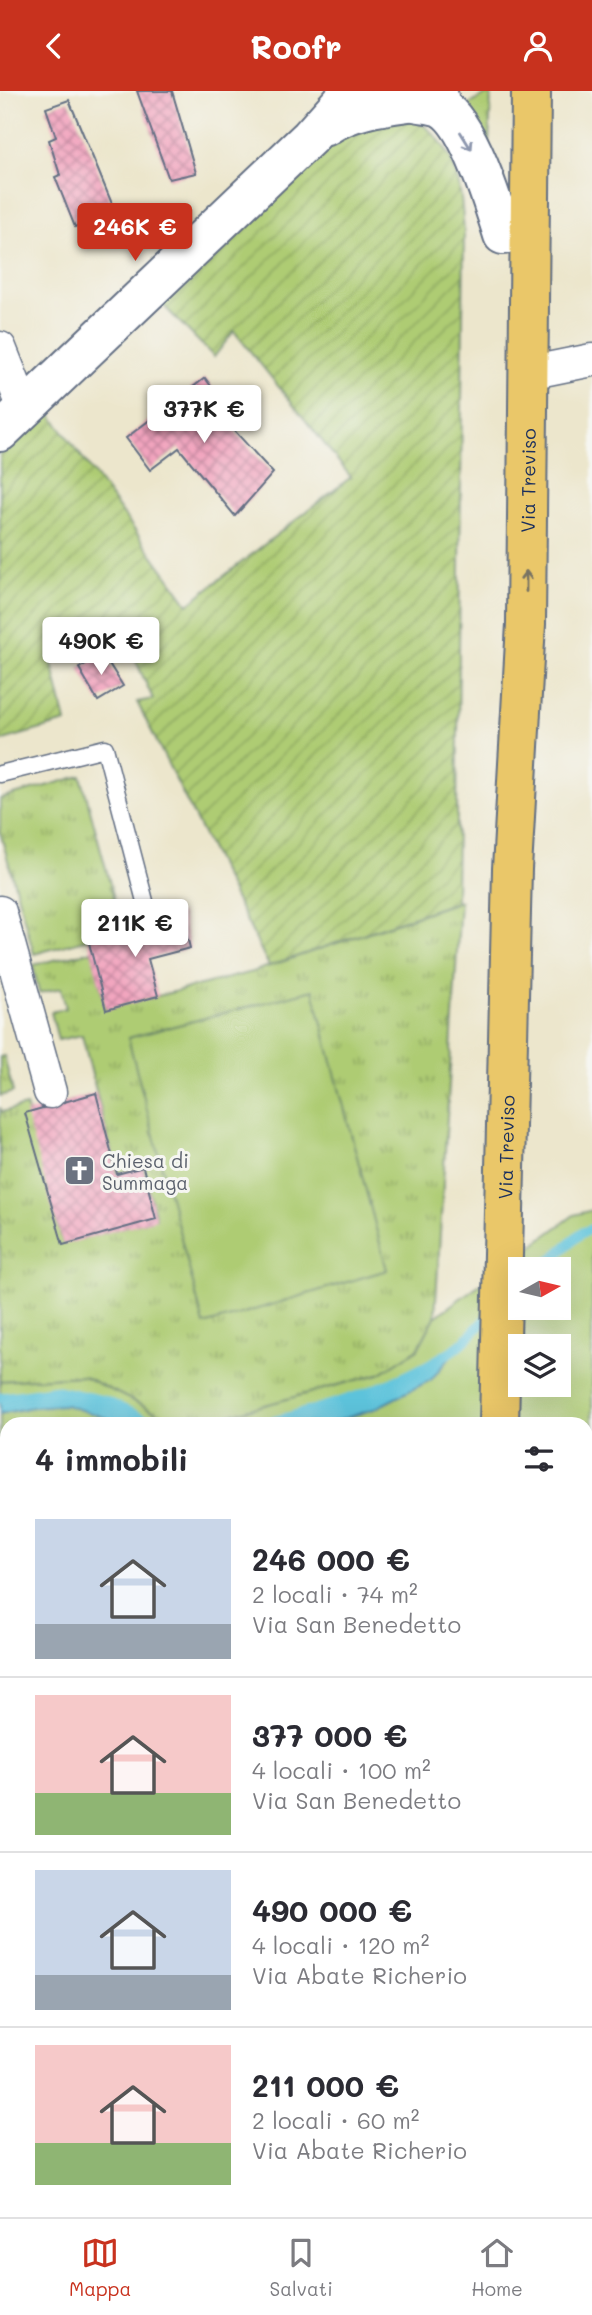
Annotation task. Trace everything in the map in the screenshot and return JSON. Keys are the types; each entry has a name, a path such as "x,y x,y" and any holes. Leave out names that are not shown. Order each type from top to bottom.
{"main road":[{"name":"Via Treviso","path":"504,91 500,472 503,677 512,869"},
{"name":"Via Treviso","path":"499,1417 501,1236 512,869 526,624 531,91"}],"street":[{"path":"13,422 310,137 351,91"},
{"path":"310,137 343,115 375,106 415,102 459,91"},
{"path":"511,91 517,112 519,280 520,290 528,307"},
{"path":"415,102 443,109 468,141 486,182 503,235"},
{"path":"0,348 13,422"},
{"path":"528,373 592,360"},
{"path":"0,912 50,1092"}],"lane":[{"path":"0,774 105,748 147,909"}],"green space":[{"path":"491,92 489,145 459,110"},
{"path":"414,119 429,129 448,154 458,183 464,233 456,902 269,966 137,702 153,699 121,627 50,654 66,722 0,741 0,451 45,406 188,604 351,477 234,331 214,357 161,303 339,128"},
{"path":"81,776 119,917 85,926 88,939 34,954 0,832 0,799"},
{"path":"460,901 435,1317 418,1349 379,1374 221,1417 165,1417 83,1376 0,1381 0,1107 2,1112 26,1106 63,1244 156,1218 143,1168 117,1174 82,1035 58,1040 51,1012 66,1008 61,988 39,993 33,965 92,951 106,1009 252,972"},
{"path":"313,990 387,1270 204,1325 128,1038"},
{"path":"4,1056 13,1092 0,1096 0,1057"},
{"path":"592,1210 592,1417 221,1417 379,1374 418,1349 435,1317 508,1263 508,1320 571,1320 571,1257 517,1257 574,1215"},
{"path":"83,1376 165,1417 0,1417 0,1381"}],"water":[{"path":"458,1347 431,1380 374,1409 349,1417 287,1417 350,1401 413,1373"},
{"path":"55,1390 105,1401 142,1417 104,1417 65,1405 33,1407 0,1414 0,1398"}],"building":[{"path":"137,91 172,91 196,173 169,179"},
{"path":"69,100 115,211 75,227 55,177 60,175 49,140 56,137 46,108"},
{"path":"205,378 229,410 221,416 273,473 235,516 179,448 150,470 126,438"},
{"path":"103,654 123,686 98,701 79,668"},
{"path":"181,913 190,948 148,959 158,996 106,1010 88,939"},
{"name":"Chiesa di Summaga","path":"96,1093 117,1174 143,1167 156,1219 63,1245 25,1113"}],"waterway":[{"path":"554,1257 581,1233 592,1229"},
{"path":"288,1417 361,1395 410,1374 456,1348 491,1314"},
{"path":"0,1398 55,1390 105,1401 140,1417"}],"place":[{"name":"Chiesa di Summaga","path":"79,1171"}]}
